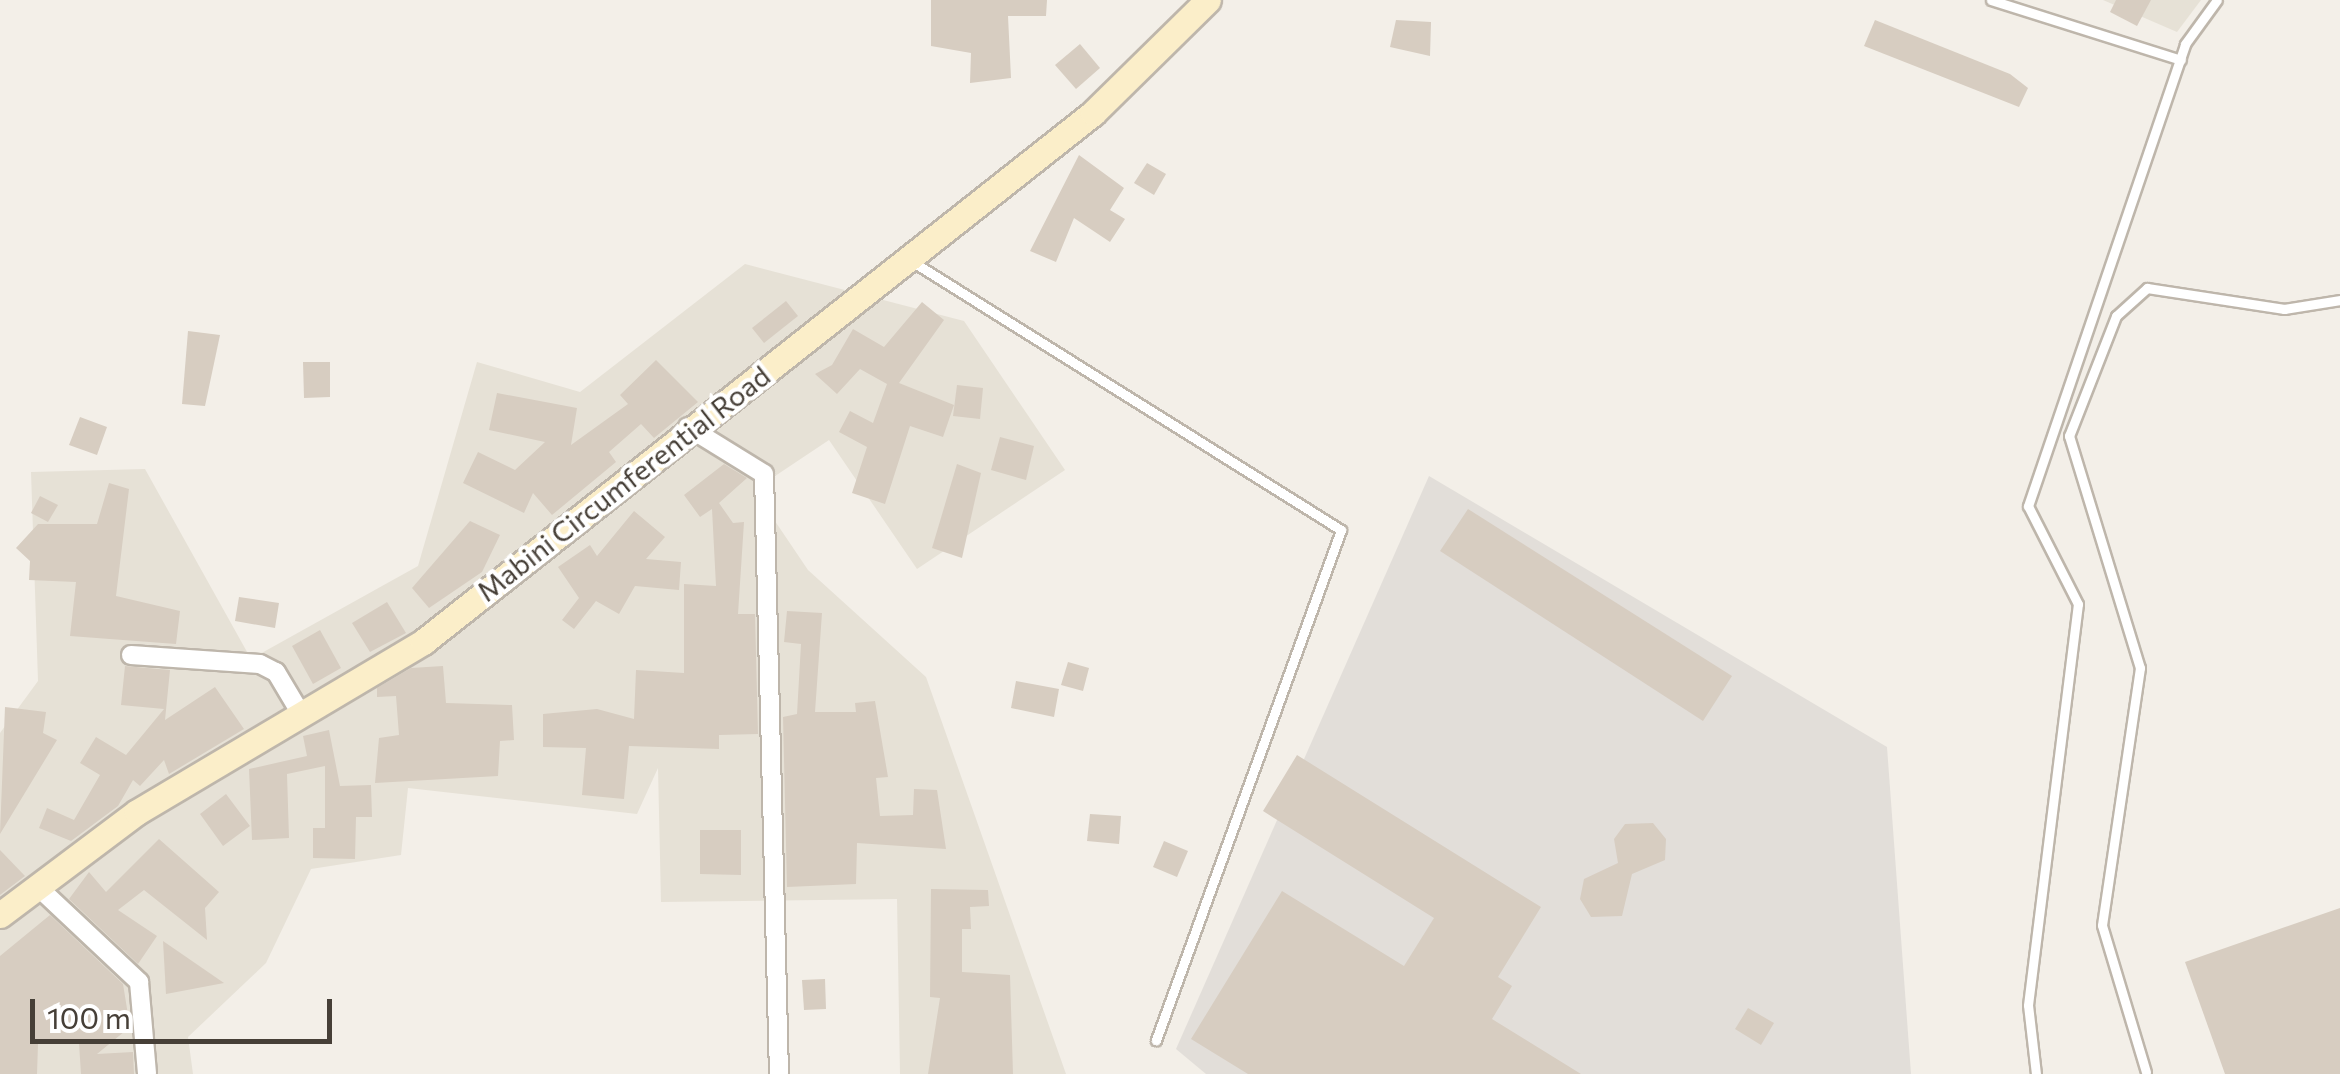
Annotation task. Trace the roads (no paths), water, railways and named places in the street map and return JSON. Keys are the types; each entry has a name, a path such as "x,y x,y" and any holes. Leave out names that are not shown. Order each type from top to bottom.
{"main road":[{"name":"Mabini Circumferential Road","path":"0,915 137,812 422,642 688,427 911,261 1093,114 1208,0"}],"street":[{"path":"688,427 764,474 779,1074"},
{"path":"130,655 260,664 276,672 301,714"},
{"path":"38,886 139,982 146,1074"}],"lane":[{"path":"1991,0 2181,60"},
{"path":"2036,1074 2028,1005 2078,604 2028,506 2181,60 2217,0"},
{"path":"911,261 1341,530 1156,1040"},
{"path":"2146,1072 2102,926 2140,668 2069,436 2116,316 2148,288 2284,309 2340,300"}]}
